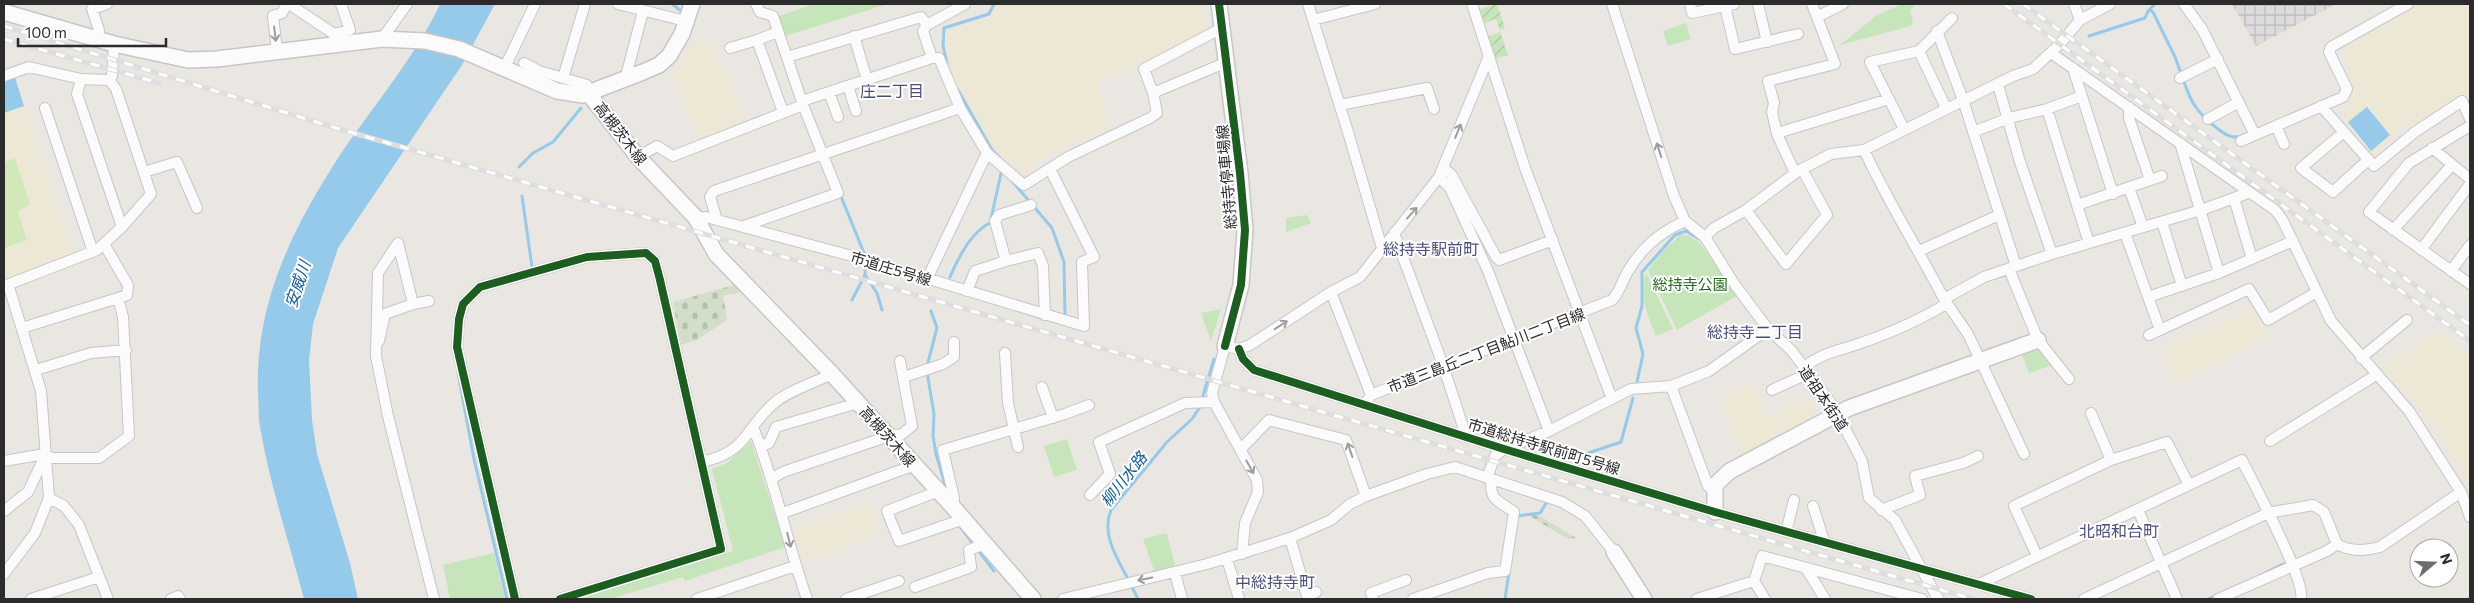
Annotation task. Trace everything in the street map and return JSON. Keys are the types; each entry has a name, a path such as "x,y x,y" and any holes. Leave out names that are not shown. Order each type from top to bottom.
{"main road":[{"path":"590,94 658,65 669,56 688,21 692,4"},
{"name":"総持寺停車場線","path":"1219,4 1245,230 1241,285 1232,348"},
{"name":"高槻茨木線","path":"4,12 114,44 188,60 382,39 425,41 459,49 558,91 583,95 590,94 638,158 696,218 716,254 832,374 939,491 1033,599"},
{"path":"1715,512 1713,491 1719,478 1730,470 1838,414 2038,340"},
{"path":"1614,552 1641,598"}],"street":[{"path":"98,39 99,30 92,9 107,4"},
{"path":"277,51 272,16 282,13 288,4 334,34 350,30 341,4"},
{"path":"382,39 407,4"},
{"path":"505,68 535,4"},
{"path":"563,78 585,4"},
{"path":"618,4 643,11 668,11 688,21"},
{"path":"744,226 838,194 802,103 773,16 760,12 756,4"},
{"path":"932,58 924,31 928,25 965,4"},
{"path":"1308,4 1382,248"},
{"path":"1313,20 1375,4"},
{"path":"1472,4 1525,168 1553,240 1578,314 1612,399"},
{"path":"1612,4 1674,196 1685,221"},
{"path":"1690,4 1692,13 1728,5 1735,49 1798,34"},
{"path":"1758,4 1766,42"},
{"path":"1746,210 1786,264 1827,215 1798,171 1777,134 1772,112 1774,103 1768,81 1835,64 1812,4"},
{"path":"1817,16 1842,4"},
{"path":"2074,4 2080,20"},
{"path":"1704,237 1714,228 1746,210 1798,171 1831,154 1864,150 1946,108 1998,85 2013,76 2033,69 2051,53 2080,20 2110,4"},
{"path":"2184,4 2202,29 2255,135"},
{"path":"2241,141 2343,97 2347,89 2329,52 2331,47 2408,4"},
{"path":"625,80 643,11"},
{"path":"786,57 921,17 928,25"},
{"path":"1904,129 1870,62 1919,51 1952,18"},
{"path":"638,158 657,146 673,156 829,92 932,58 939,58 960,108 987,153 1024,185 1068,157 1157,113 1153,94 1144,69 1222,28"},
{"path":"1937,31 1964,100 1999,215 2012,268 2038,340 2069,379"},
{"path":"730,48 778,32"},
{"path":"854,36 867,80"},
{"path":"757,40 782,112"},
{"path":"110,80 112,76 114,44"},
{"path":"1919,51 1946,108"},
{"path":"2051,53 2248,193 2275,210 2293,242 2331,321 2361,358 2410,411 2461,492 2470,517"},
{"path":"1242,554 1245,524 1258,492 1257,480 1214,402 1212,393 1221,361 1232,348 1250,345 1331,292 1360,277 1441,172 1489,56"},
{"path":"2180,78 2218,59"},
{"path":"1153,94 1227,62"},
{"path":"524,63 539,71 587,86 590,94"},
{"path":"4,76 29,67 81,79 110,80"},
{"path":"2073,68 2114,194"},
{"path":"81,79 77,94 122,227"},
{"path":"4,574 35,533 49,498 43,409 36,370 6,285 93,252 122,227 151,194 116,89 110,80"},
{"path":"1998,85 2020,162 2052,254"},
{"path":"848,86 856,111"},
{"path":"1340,105 1427,88 1434,110"},
{"path":"829,92 838,117"},
{"path":"1973,132 2008,118 2047,109 2082,96"},
{"path":"1784,131 1889,99"},
{"path":"2321,106 2374,166 2415,132 2462,101 2470,119"},
{"path":"2208,118 2239,102"},
{"path":"2129,107 2129,118 2150,180"},
{"path":"45,108 93,252"},
{"path":"717,220 710,197 714,190 960,108"},
{"path":"2047,109 2089,243"},
{"path":"2276,126 2284,144"},
{"path":"2470,126 2432,148 2400,172 2369,212 2470,284"},
{"path":"2344,132 2301,168 2332,192 2368,160"},
{"path":"2180,143 2219,272"},
{"path":"2432,148 2470,179"},
{"path":"1864,150 1898,219 1919,251 1945,301 1968,334 2024,454"},
{"path":"927,279 987,153"},
{"path":"144,172 177,162 196,208"},
{"path":"2394,230 2452,165"},
{"name":"市道庄5号線","path":"696,218 706,217 744,226 864,259 1084,326 1082,262 1094,257 1050,169"},
{"path":"1441,172 1451,174 1499,260 1553,240"},
{"path":"1441,172 1488,271 1549,430"},
{"path":"2077,205 2114,194 2162,176"},
{"path":"2421,250 2470,184"},
{"path":"2130,188 2143,227"},
{"path":"1772,390 1806,370 1818,356 1861,343 1924,317 1945,301 1984,277 2052,254 2201,210 2248,193"},
{"path":"2234,198 2252,259"},
{"path":"1006,261 995,221 999,214 1031,205"},
{"path":"1919,251 1999,215"},
{"name":"市道三島丘二丁目鮎川二丁目線","path":"1364,404 1371,395 1443,365 1612,300 1618,294 1626,274 1643,250 1663,231 1685,221"},
{"name":"道祖本街道","path":"1685,221 1704,237 1733,282 1768,329 1791,350 1838,414 1862,461 1870,498 1894,520 1938,599"},
{"path":"2162,222 2182,286"},
{"path":"1394,233 1443,365 1466,436"},
{"path":"2125,233 2160,330"},
{"path":"2148,297 2219,272 2293,242"},
{"path":"413,304 398,243 378,273 376,356 388,416 434,599"},
{"path":"22,328 127,295 128,284 104,244"},
{"path":"2451,271 2470,245"},
{"path":"515,599 458,347 459,319 463,304 480,287 587,258 646,253 655,261 721,549 560,599"},
{"path":"967,291 975,271 1038,253 1044,266 1045,315"},
{"path":"2149,335 2249,289 2268,320 2317,292"},
{"path":"1331,292 1371,395"},
{"path":"5,458 45,454 52,458 99,458 129,436 126,350 123,317 118,298"},
{"path":"376,356 385,314 413,304 429,302"},
{"path":"2361,358 2407,320"},
{"path":"1412,599 1488,573 1505,571 1514,512 1492,496 1490,492 1490,479 1495,456 1504,449 1549,430 1631,389 1671,386 1709,370 1768,329"},
{"path":"904,377 943,364 954,357 954,342"},
{"path":"1232,348 1254,370 1364,404"},
{"path":"36,370 91,353 126,350"},
{"path":"1005,353 1008,403 1018,447"},
{"path":"771,479 782,472 888,435 901,435 912,426 900,361"},
{"path":"1006,365 1017,364"},
{"path":"720,457 739,442 772,402 832,374"},
{"path":"2270,441 2376,375"},
{"path":"1671,386 1708,486 1713,491"},
{"path":"1042,387 1052,418"},
{"path":"699,456 706,461 720,457 740,445 774,403 793,392"},
{"path":"1090,495 1110,474 1099,442 1185,404 1214,402"},
{"path":"761,446 770,443 776,427 858,403"},
{"name":"市道総持寺駅前町5号線","path":"1364,404 1504,449 1715,512 1825,544 2031,599"},
{"path":"953,507 954,498 943,450 1052,418 1089,405"},
{"path":"2091,413 2111,460"},
{"path":"1241,449 1269,420 1346,440 1366,496"},
{"path":"753,428 761,446 783,513 795,566 807,599"},
{"path":"2037,556 2014,506 2111,460 2167,442 2189,485"},
{"path":"4,511 28,492 45,454"},
{"path":"1881,510 1920,495 1915,476 1964,463 1978,456"},
{"path":"1979,584 2242,460 2292,566 2302,593 2301,599"},
{"path":"783,513 915,465"},
{"path":"1063,599 1175,573 1227,559 1290,538 1331,520 1350,504 1366,496 1427,474 1455,467 1562,502 1585,516 1614,552"},
{"path":"939,491 887,511 899,541 964,520"},
{"path":"2084,599 2268,513 2313,505 2324,512 2337,544 2345,549 2369,550 2391,542 2461,492"},
{"path":"49,498 64,506 79,525 108,599"},
{"path":"1786,532 1794,500"},
{"path":"1813,506 1825,544"},
{"path":"2138,510 2177,599"},
{"path":"1290,538 1310,596"},
{"path":"915,587 971,567 969,550 985,544"},
{"path":"2218,599 2337,544"},
{"path":"1765,599 1754,581 1762,556 1807,570 1922,599"},
{"path":"1227,559 1239,599"},
{"path":"697,599 795,566"},
{"path":"1807,570 1825,599"},
{"path":"1175,573 1182,599"},
{"path":"31,599 99,577"},
{"path":"1373,599 1371,593 1406,580"},
{"path":"846,599 899,581"},
{"path":"1696,599 1709,598 1754,581"},
{"path":"2242,599 2245,587"},
{"path":"171,599 178,596 180,599"}],"shaded area":[{"path":"997,4 1201,4 1207,33 1171,46 1159,59 1096,80 1111,129 1049,154 1024,176 993,145 956,84 946,50 947,30 990,17"},
{"path":"2232,4 2336,4 2256,46"},
{"path":"2416,4 2470,4 2470,103 2401,130 2375,155 2341,118 2353,95 2344,49"},
{"path":"696,40 711,42 749,121 699,140 671,73"},
{"path":"15,73 75,257 4,284 4,77"},
{"path":"2254,307 2271,334 2174,386 2162,351"},
{"path":"2438,332 2470,357 2470,485 2435,426 2381,368"},
{"path":"1750,382 1768,417 1808,397 1820,417 1744,454 1718,399"},
{"path":"867,502 879,535 804,561 793,530"}],"green space":[{"path":"815,4 888,4 785,36 778,16"},
{"path":"1497,4 1505,28 1500,30 1496,19 1485,23 1480,9"},
{"path":"1902,4 1915,4 1910,11 1913,22 1911,26 1840,45 1876,16"},
{"path":"1686,23 1691,39 1668,46 1663,31"},
{"path":"1500,32 1508,55 1495,59 1487,37"},
{"path":"15,158 30,204 18,212 27,240 4,248 4,162"},
{"path":"1307,215 1311,223 1286,232 1286,218"},
{"name":"総持寺公園","path":"1680,235 1689,236 1700,243 1737,296 1677,330 1648,270 1663,251"},
{"path":"1646,273 1673,329 1656,336 1647,312 1644,297 1643,289"},
{"path":"738,284 744,291 723,296 727,320 697,340 681,344 673,302"},
{"path":"1221,309 1211,341 1201,313"},
{"path":"2036,346 2052,365 2029,373 2021,352"},
{"path":"1067,439 1077,470 1054,477 1044,446"},
{"path":"751,441 785,547 685,581 683,577 610,599 568,599 733,551 712,469 727,463"},
{"path":"1526,514 1540,516 1576,538 1568,539"},
{"path":"1167,533 1175,565 1170,569 1155,573 1143,539"},
{"path":"494,553 505,599 450,599 443,565"}],"water":[{"name":"安威川","path":"440,4 495,4 462,65 338,248 313,324 309,360 312,420 317,454 350,563 358,599 304,599 274,492 260,427 259,360 263,328 280,268 292,239 307,211 340,155 419,42"},
{"path":"14,74 24,106 4,113 4,78"},
{"path":"2367,107 2390,135 2371,151 2348,122"}],"waterway":[{"path":"672,4 685,14"},
{"path":"947,64 943,45 944,28 989,14 994,4"},
{"path":"2089,36 2145,18 2148,11 2155,4"},
{"path":"2149,10 2153,12 2175,57 2194,105 2208,121 2224,133 2232,137 2242,136"},
{"path":"958,90 992,150 999,157"},
{"path":"519,167 533,153 553,142 581,108"},
{"path":"950,277 971,239 990,223 1002,169"},
{"path":"1012,181 1052,228 1064,262 1065,315"},
{"path":"840,194 866,258"},
{"path":"522,196 532,267"},
{"path":"1637,382 1643,354 1636,328 1642,306 1642,272 1675,235 1686,231 1699,239"},
{"path":"865,268 865,275 877,293 882,310"},
{"path":"852,300 865,275"},
{"path":"927,366 937,328 931,311"},
{"name":"柳川水路","path":"1202,399 1214,359"},
{"path":"927,372 934,414 933,436 936,454 947,491"},
{"path":"458,373 474,459 507,599"},
{"path":"1577,465 1588,453 1621,442 1633,398"},
{"name":"柳川水路","path":"1128,579 1115,554 1109,537 1108,519 1111,510 1167,442 1192,419 1200,407"},
{"path":"1517,516 1540,513 1547,502"},
{"path":"961,528 994,571"},
{"path":"2261,575 2283,564"},
{"path":"1505,599 1509,572"},
{"name":"柳川水路","path":"1131,585 1138,599"},
{"path":"2208,599 2217,595"}],"railway":[{"path":"2004,4 2470,341"},
{"path":"2023,4 2470,325"},
{"path":"4,26 336,128 1973,599"},
{"path":"4,39 159,83"}],"cycle path":[{"path":"1219,4 1240,173 1245,230 1241,285 1225,346"},
{"path":"515,599 457,347 459,319 463,304 480,287 587,257 646,253 655,261 660,280 721,549 560,599"},
{"path":"1239,349 1243,359 1254,370 1504,449 1715,512 2031,599"}],"district":[{"name":"庄二丁目","path":"892,90"},
{"name":"総持寺駅前町","path":"1431,248"},
{"name":"総持寺二丁目","path":"1755,331"},
{"name":"北昭和台町","path":"2119,530"},
{"name":"中総持寺町","path":"1275,581"}]}
